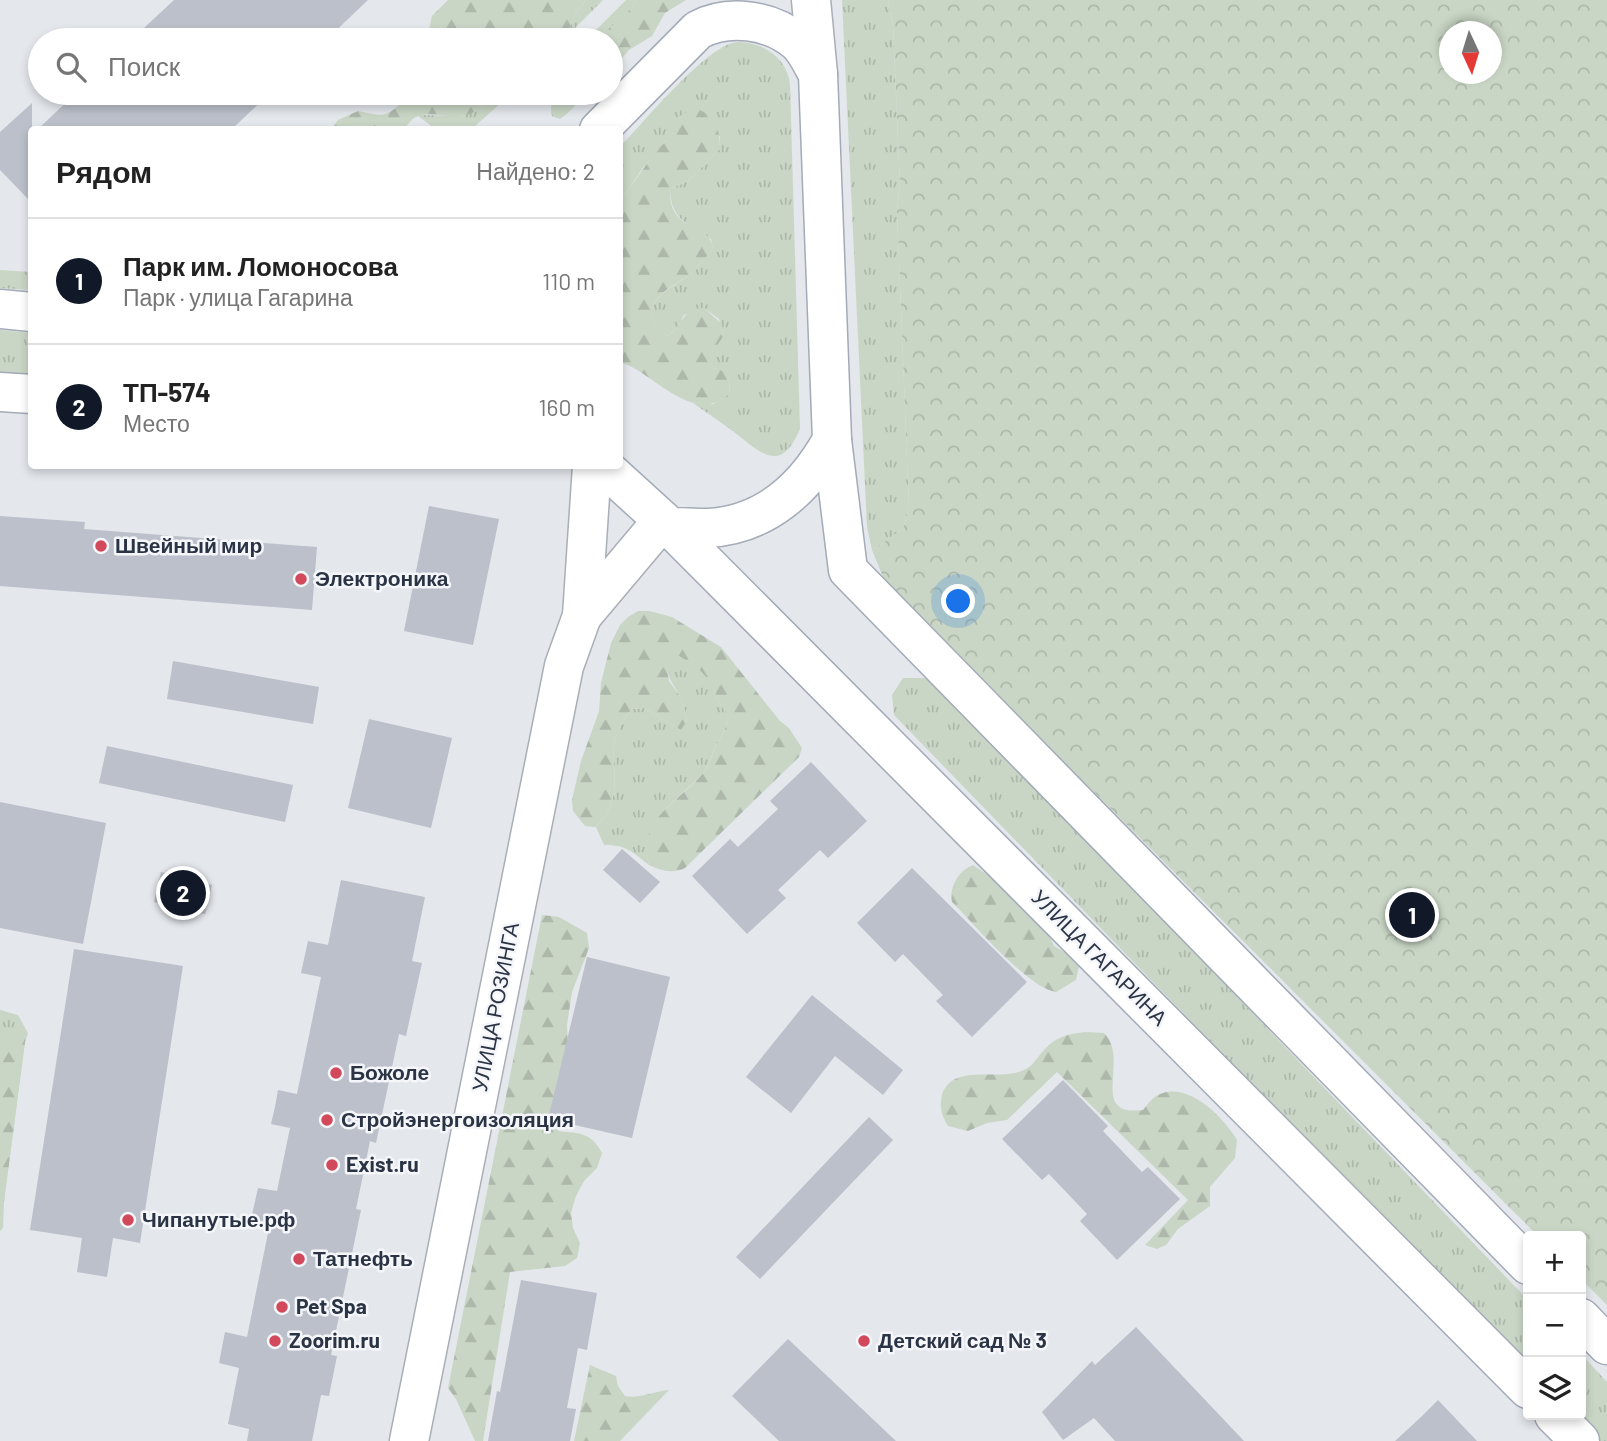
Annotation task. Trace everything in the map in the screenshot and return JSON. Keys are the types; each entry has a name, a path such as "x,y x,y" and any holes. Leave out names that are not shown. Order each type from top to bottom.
{"main road":[{"path":"811,0 818,74 832,439 848,570 1523,1260"},
{"path":"623,104 707,15 720,22 739,20 768,27 798,42 818,74"},
{"path":"602,126 622,105"},
{"path":"0,309 28,312"},
{"path":"0,391 28,394"},
{"path":"582,616 666,524 718,526 768,510 806,481 832,439"},
{"path":"582,616 592,469"},
{"name":"УЛИЦА ГАГАРИНА","path":"606,469 666,524 1523,1384"},
{"name":"УЛИЦА РОЗИНГА","path":"409,1441 564,666 582,616"},
{"path":"1586,1323 1607,1345"},
{"path":"1559,1420 1580,1441"}],"green space":[{"path":"448,0 586,0 569,28 429,28 432,16"},
{"path":"586,0 603,0 575,28 569,28"},
{"path":"626,0 637,0 610,28 598,28"},
{"path":"637,0 686,0 665,13 652,36 629,50 623,57 623,28 610,28"},
{"path":"842,0 888,0 893,26 900,184 897,211 909,508 903,529 872,550 867,527"},
{"path":"888,0 1607,0 1607,1305 1586,1284 1586,1231 1533,1231 896,594 883,577 872,550 903,529 909,508 897,211 900,184 893,26"},
{"path":"737,42 764,48 779,59 788,74 790,84 800,429 787,451 772,456 757,449 693,403 713,404 730,393 724,372 713,368 708,357 723,337 719,319 704,308 684,315 668,336 659,330 653,320 652,312 658,298 689,275 713,250 711,239 677,215 670,189 688,181 715,154 720,144 720,136 668,138 623,196 623,144 693,70 725,46"},
{"path":"399,105 485,105 470,114 460,116 422,115 407,126 333,126 338,120 358,111 377,115 391,112"},
{"path":"484,105 499,105 475,126 431,126 417,115 464,116"},
{"path":"551,105 575,105 560,119 552,116"},
{"path":"691,109 705,112 714,122 719,136 719,150 688,181 670,189 671,204 676,214 706,235 713,250 689,275 658,298 652,312 656,325 668,336 687,314 697,309 704,308 722,324 723,337 709,357 713,368 724,371 730,393 716,402 702,404 674,394 623,363 623,196 664,143 677,118"},
{"path":"0,270 28,272 28,290 0,288"},
{"path":"0,330 28,333 28,379 0,377"},
{"path":"638,611 672,617 721,647 780,721 789,728 802,748 799,757 685,868 676,871 649,865 649,835 662,812 706,769 724,731 727,712 706,677 675,654 666,660 669,681 682,699 687,721 681,730 644,708 632,709 616,735 615,783 609,809 596,827 585,826 573,811 572,800 581,761 599,711 601,683 611,643 620,625"},
{"path":"675,653 706,676 727,712 727,722 706,769 654,823 647,849 649,865 624,848 604,845 596,827 608,812 613,795 616,735 632,709 644,708 681,730 687,721 682,700 667,671 666,659"},
{"path":"903,678 931,678 1523,1295 1523,1364 894,715 892,695"},
{"path":"973,865 991,877 1048,933 1054,946 1068,954 1079,966 1076,980 1056,992 1044,988 1017,968 952,902 956,880 963,871"},
{"path":"542,915 559,917 587,933 589,948 572,992 567,1025 569,1079 558,1131 589,1137 602,1153 597,1168 584,1181 576,1196 571,1213 573,1228 580,1243 577,1258 565,1266 510,1272 483,1441 475,1441 456,1399 448,1388"},
{"path":"0,1010 18,1015 28,1033 4,1201 3,1228 0,1231"},
{"path":"1085,1032 1104,1033 1111,1044 1114,1057 1113,1096 1117,1105 1126,1110 1143,1110 1158,1095 1181,1093 1193,1097 1214,1112 1237,1140 1235,1158 1210,1187 1210,1206 1178,1229 1166,1245 1157,1249 1145,1245 1188,1200 1057,1072 1007,1120 987,1123 968,1131 948,1126 943,1115 942,1095 947,1085 956,1079 1024,1070 1054,1041"},
{"path":"15,1033 25,1042 4,1201 0,1203 0,1034"},
{"path":"1586,1359 1607,1382 1607,1441 1598,1441 1584,1420"},
{"path":"590,1365 616,1376 618,1386 625,1396 669,1390 620,1441 574,1441"}],"building":[{"path":"174,0 368,0 339,28 144,28"},
{"path":"32,105 32,126 28,126 28,199 0,170 0,132"},
{"path":"63,105 257,105 235,126 41,126"},
{"path":"429,506 499,519 473,645 404,631"},
{"path":"0,516 85,522 84,529 317,547 312,610 0,586"},
{"path":"173,661 319,687 313,724 167,699"},
{"path":"369,719 452,738 431,828 348,808"},
{"path":"107,746 293,785 285,822 99,783"},
{"path":"811,762 867,821 828,858 820,850 778,890 786,898 747,934 692,876 730,839 738,847 778,809 770,801"},
{"path":"0,802 106,823 83,944 0,928"},
{"path":"622,849 660,882 640,903 603,870"},
{"path":"912,868 1027,982 972,1037 936,1001 943,995 903,954 895,962 857,923"},
{"path":"161,872 212,885 205,914 154,902"},
{"path":"341,880 425,897 412,961 422,963 406,1036 399,1034 376,1143 370,1141 356,1209 361,1210 331,1355 337,1356 329,1396 321,1395 312,1441 247,1441 249,1429 228,1424 239,1368 219,1363 225,1332 247,1337 270,1223 251,1219 258,1188 277,1191 290,1128 271,1124 278,1090 297,1094 321,977 301,973 308,941 328,945"},
{"path":"74,949 183,966 140,1243 113,1238 107,1277 77,1272 82,1238 30,1230"},
{"path":"587,957 670,977 632,1138 548,1119"},
{"path":"812,995 903,1070 883,1095 835,1056 791,1113 746,1077"},
{"path":"1063,1080 1108,1126 1103,1131 1142,1172 1148,1167 1180,1199 1117,1260 1080,1221 1087,1214 1049,1174 1042,1180 1002,1139"},
{"path":"869,1117 893,1140 760,1279 736,1257"},
{"path":"521,1280 597,1293 587,1350 578,1348 567,1408 576,1409 570,1441 488,1441"},
{"path":"1136,1327 1244,1441 1115,1441 1094,1418 1063,1440 1042,1412 1092,1361 1095,1365"},
{"path":"788,1339 896,1441 779,1441 732,1396"},
{"path":"1438,1400 1477,1441 1395,1441 1420,1418"}],"place":[{"name":"Швейный мир","path":"101,546"},
{"name":"Электроника","path":"301,579"},
{"name":"ТП-574","path":"183,893"},
{"name":"Парк им. Ломоносова","path":"1412,915"},
{"name":"Божоле","path":"336,1073"},
{"name":"Стройэнергоизоляция","path":"327,1120"},
{"name":"Exist.ru","path":"332,1165"},
{"name":"Чипанутые.рф","path":"128,1220"},
{"name":"Татнефть","path":"299,1259"},
{"name":"Pet Spa","path":"282,1307"},
{"name":"Zoorim.ru","path":"275,1341"},
{"name":"Детский сад № 3","path":"864,1341"}]}
